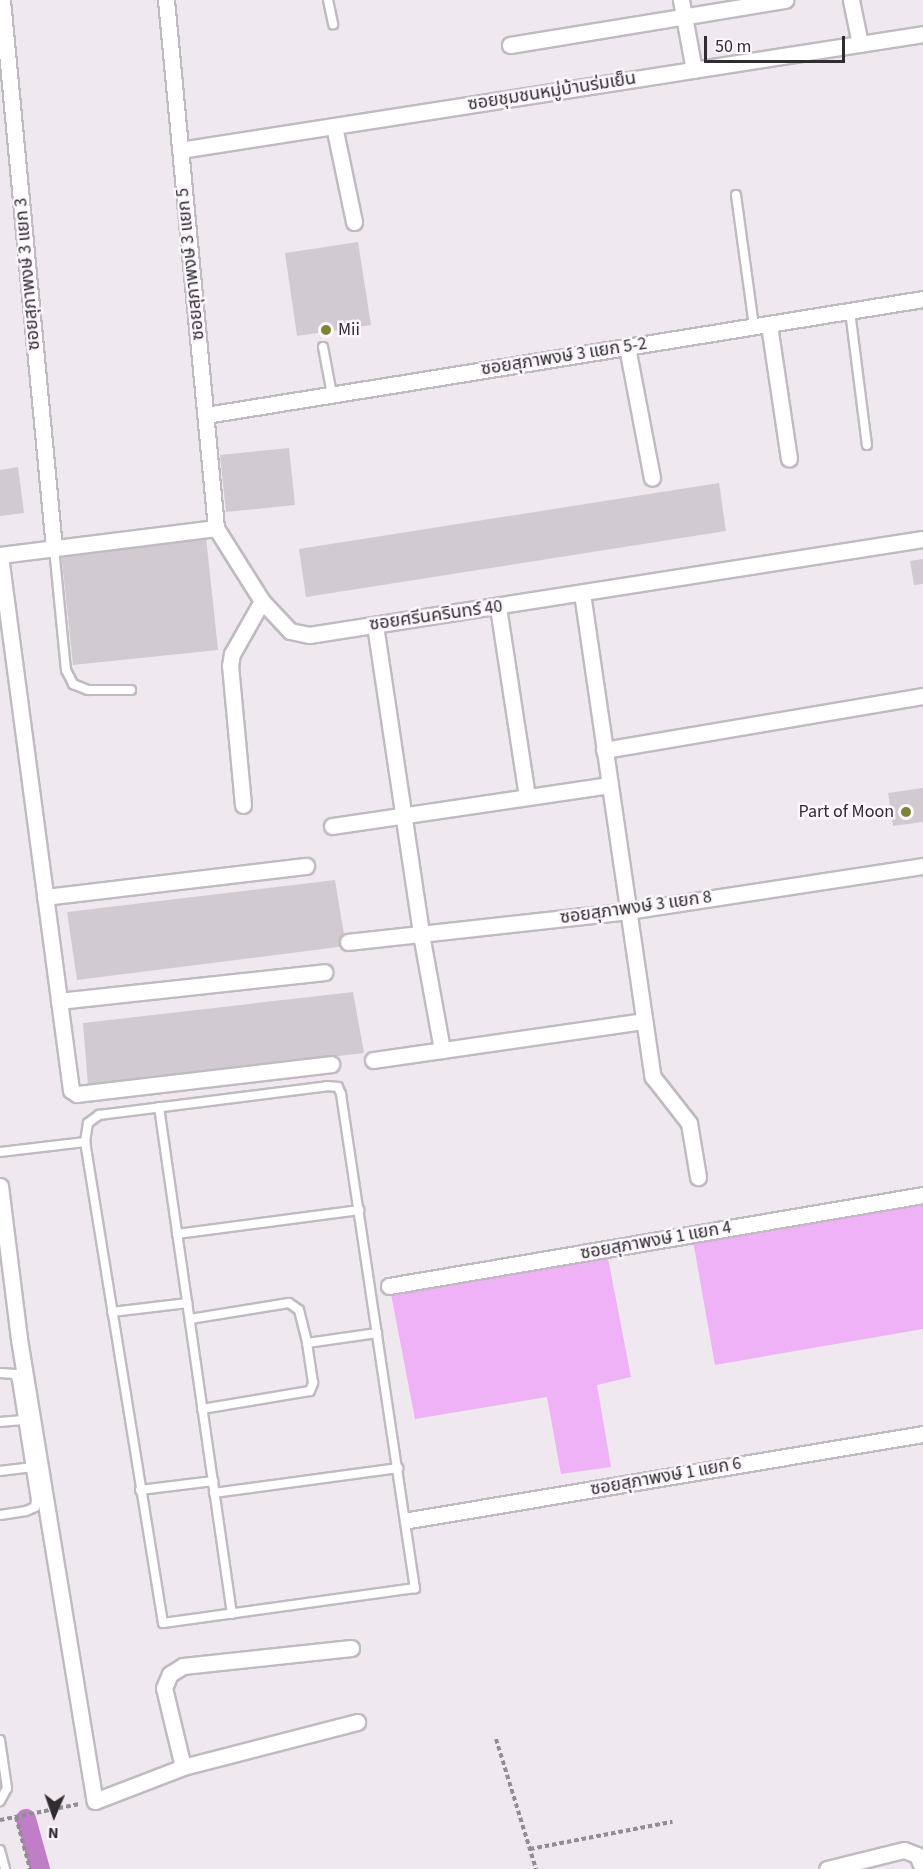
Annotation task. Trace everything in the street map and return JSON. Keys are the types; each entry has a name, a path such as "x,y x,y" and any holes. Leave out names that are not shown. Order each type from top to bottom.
{"street":[{"name":"ซอยสุภาพงษ์ 3 แยก 3","path":"2,0 54,548"},
{"name":"ซอยสุภาพงษ์ 3 แยก 5","path":"166,0 216,528"},
{"path":"510,45 682,8 785,0"},
{"path":"850,0 860,44"},
{"path":"682,8 694,70"},
{"name":"ซอยชุมชนหมู่บ้านร่มเย็น","path":"180,150 923,34"},
{"path":"334,126 354,222"},
{"name":"ซอยสุภาพงษ์ 3 แยก 5-2","path":"206,415 923,299"},
{"path":"761,326 789,459"},
{"path":"627,348 652,478"},
{"path":"216,528 0,555 68,1082 77,1094 331,1064"},
{"name":"ซอยศรีนครินทร์ 40","path":"216,528 262,601 297,634 498,607 923,540"},
{"path":"582,593 653,1077 689,1123 698,1177"},
{"path":"243,805 230,666 232,654 262,601"},
{"path":"498,607 527,796"},
{"path":"375,625 421,934 442,1050"},
{"path":"604,750 923,696"},
{"path":"332,826 403,813 609,785"},
{"name":"ซอยสุภาพงษ์ 3 แยก 8","path":"348,942 628,911 923,866"},
{"path":"45,897 306,867"},
{"path":"59,1001 324,972"},
{"path":"373,1060 644,1021"},
{"path":"0,1186 19,1339 95,1801 183,1767 357,1722"},
{"name":"ซอยสุภาพงษ์ 1 แยก 4","path":"389,1286 923,1195"},
{"name":"ซอยสุภาพงษ์ 1 แยก 6","path":"407,1520 923,1434"},
{"path":"183,1767 164,1688 170,1674 183,1666 351,1648"},
{"path":"826,1869 912,1850 922,1869"}],"lane":[{"path":"328,0 333,24"},
{"path":"736,195 761,326"},
{"path":"850,311 867,446"},
{"path":"323,346 332,394"},
{"path":"54,548 66,670 74,684 88,690 131,690"},
{"path":"338,1087 407,1520 415,1586 412,1591 161,1621 85,1142 92,1118 159,1107 338,1087"},
{"path":"159,1107 232,1614"},
{"path":"0,1152 85,1142"},
{"path":"177,1234 359,1210"},
{"path":"112,1312 187,1303"},
{"path":"190,1319 292,1304 300,1314 313,1383 310,1391 202,1409"},
{"path":"307,1343 378,1333"},
{"path":"0,1373 15,1374 31,1467 35,1507 0,1515"},
{"path":"0,1422 23,1420"},
{"path":"0,1471 31,1467"},
{"path":"214,1493 398,1468"},
{"path":"140,1490 213,1480"},
{"path":"0,1740 2,1771 6,1788 0,1801"},
{"path":"0,1850 5,1869"}],"path":[{"path":"496,1739 536,1869"},
{"path":"0,1820 95,1801"},
{"path":"16,1816 30,1869"},
{"path":"530,1849 672,1822"}],"shaded area":[{"path":"923,1202 923,1329 715,1365 693,1241"},
{"path":"608,1258 631,1377 597,1385 611,1467 561,1474 547,1397 415,1419 391,1294"}],"building":[{"path":"358,242 371,325 297,336 285,253"},
{"path":"289,448 295,505 226,512 220,455"},
{"path":"18,467 24,513 0,516 0,470"},
{"path":"719,483 726,531 306,597 299,549"},
{"path":"206,537 218,650 73,665 61,552"},
{"path":"923,559 923,584 914,585 910,561"},
{"path":"923,788 923,822 893,826 888,793"},
{"path":"335,880 346,946 77,980 67,912"},
{"path":"353,992 364,1053 88,1085 83,1023"}],"waterway":[{"path":"26,1819 40,1869"}],"place":[{"name":"Mii","path":"326,330"},
{"name":"Part of Moon","path":"906,812"}]}
